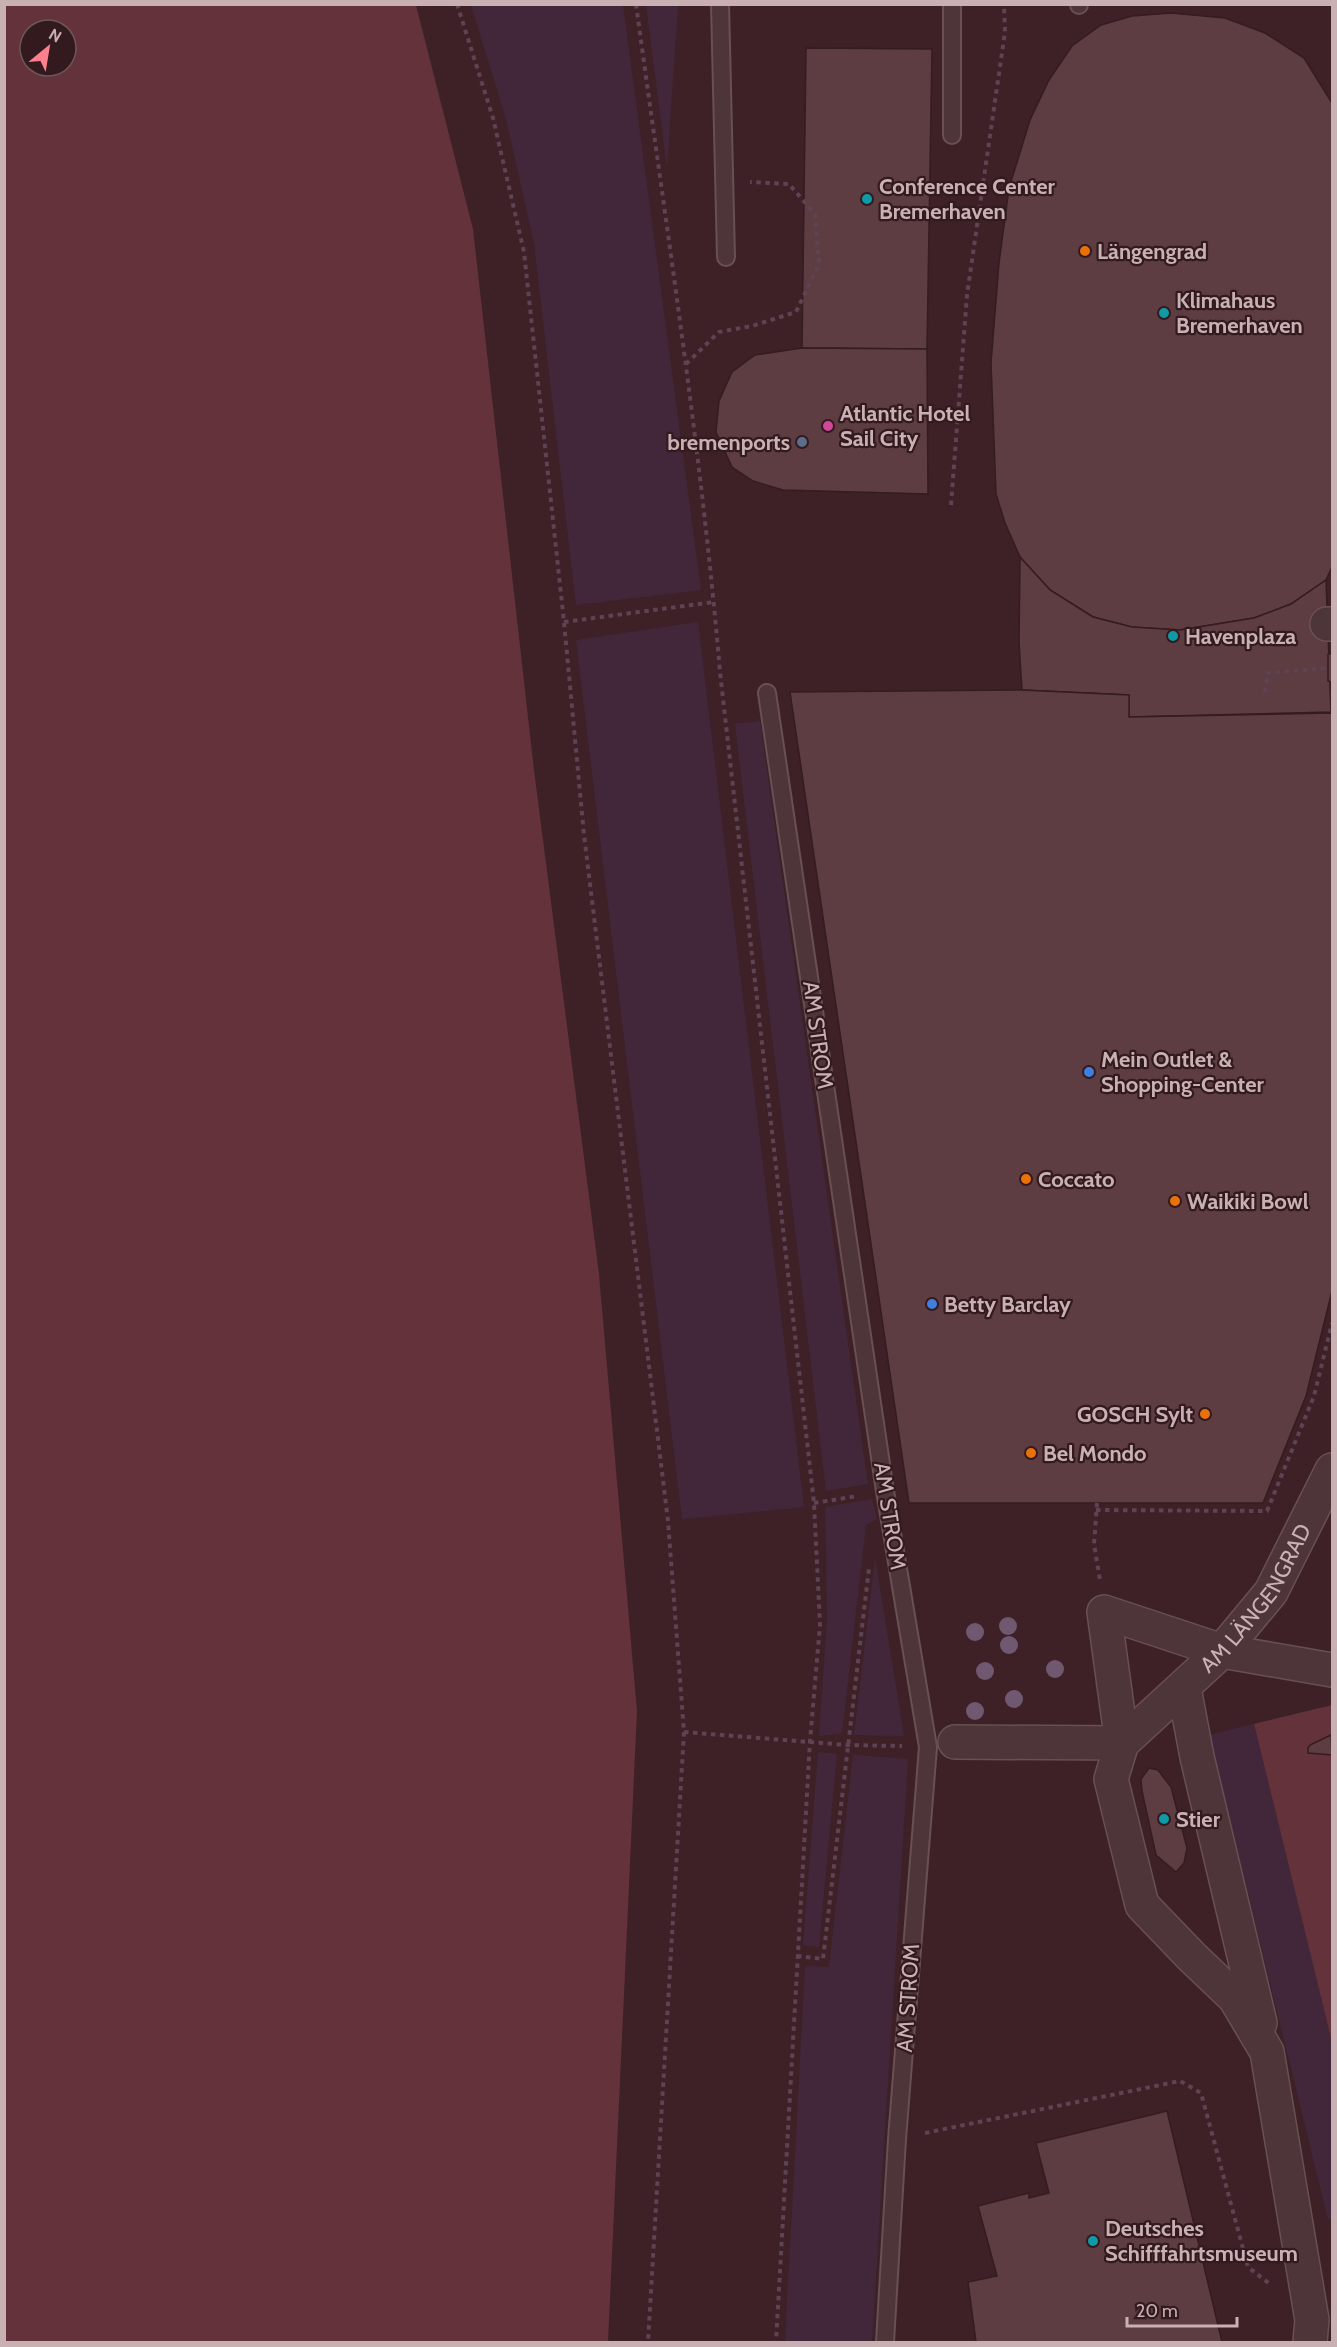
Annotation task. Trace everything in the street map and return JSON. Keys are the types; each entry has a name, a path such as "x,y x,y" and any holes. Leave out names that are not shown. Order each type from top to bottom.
{"street":[{"name":"AM LÄNGENGRAD","path":"1122,1743 1222,1651 1271,1592 1332,1470"},
{"path":"1267,2052 1235,1998 1142,1905 1110,1779 1122,1743 1104,1612 1222,1651 1332,1673"},
{"path":"1184,1688 1197,1757 1267,2052 1312,2320 1310,2343"},
{"path":"941,1744 1122,1743"}],"lane":[{"path":"720,4 726,257"},
{"path":"952,4 952,135"},
{"name":"AM STROM","path":"767,693 885,1491 893,1538 941,1744 897,2139 885,2343"}],"path":[{"path":"457,4 493,117 524,252 564,622 584,835 668,1521 684,1732 648,2343"},
{"path":"636,4 685,364 714,602 814,1503 820,1625 810,1742 776,2343"},
{"path":"951,505 967,295 1005,32 1004,4"},
{"path":"685,364 719,332 752,326 796,312 819,264 815,214 789,184 743,182"},
{"path":"564,622 714,602"},
{"path":"1265,692 1268,673 1328,668"},
{"path":"1096,1510 1267,1511 1314,1396 1332,1323"},
{"path":"814,1503 885,1491"},
{"path":"1094,1544 1097,1503"},
{"path":"797,1956 824,1959 872,1542 893,1538"},
{"path":"684,1732 847,1745 941,1744"},
{"path":"897,2139 1180,2081 1201,2094 1248,2266 1279,2292 1308,2297"}],"shaded area":[{"path":"5,4 416,5 473,229 534,770 599,1274 637,1711 608,2342 5,2342"},
{"path":"471,5 623,5 701,590 576,605 534,243 506,119"},
{"path":"646,5 678,5 667,168"},
{"path":"698,622 804,1507 682,1519 576,640"},
{"path":"760,721 868,1484 826,1491 735,724"},
{"path":"872,1499 877,1519 866,1525 842,1733 819,1736 827,1619 825,1507"},
{"path":"875,1558 904,1736 854,1735"},
{"path":"1332,1705 1332,2042 1254,1724"},
{"path":"1254,1724 1332,2042 1332,2218 1328,2219 1209,1735"},
{"path":"818,1752 837,1754 819,1947 803,1945"},
{"path":"853,1755 908,1759 872,2342 785,2342 805,1966 829,1967"}],"building":[{"name":"Klimahaus Bremerhaven","path":"1171,13 1225,18 1265,33 1304,58 1332,103 1332,567 1326,580 1291,604 1254,618 1180,630 1132,627 1093,617 1050,590 1020,557 1005,523 996,494 991,363 999,263 1009,188 1030,120 1049,80 1072,46 1101,25 1132,16"},
{"name":"Conference Center Bremerhaven","path":"806,48 932,49 927,349 802,348"},
{"path":"802,348 927,349 928,494 783,490 753,481 732,467 716,432 719,401 732,372 755,355"},
{"name":"Havenplaza","path":"1020,557 1050,590 1093,617 1132,627 1180,630 1254,618 1291,604 1326,580 1331,712 1129,717 1129,695 1022,690 1019,642"},
{"path":"1328,654 1332,654 1332,682 1328,681"},
{"name":"Mein Outlet & Shopping-Center","path":"1022,690 1129,695 1129,717 1332,713 1332,1291 1306,1396 1263,1503 909,1503 790,692"},
{"path":"1331,1735 1332,1755 1308,1753 1310,1745"},
{"name":"Stier","path":"1149,1768 1158,1770 1171,1787 1187,1848 1184,1863 1176,1872 1156,1855 1141,1779"},
{"name":"Deutsches Schifffahrtsmuseum","path":"1167,2111 1222,2342 976,2342 968,2282 997,2276 978,2206 1029,2193 1029,2198 1049,2193 1036,2143"}],"place":[{"name":"Conference Center Bremerhaven","path":"867,199"},
{"name":"Längengrad","path":"1085,251"},
{"name":"Klimahaus Bremerhaven","path":"1164,313"},
{"name":"Atlantic Hotel Sail City","path":"828,426"},
{"name":"bremenports","path":"802,442"},
{"name":"Havenplaza","path":"1173,636"},
{"name":"Mein Outlet & Shopping-Center","path":"1089,1072"},
{"name":"Coccato","path":"1026,1179"},
{"name":"Waikiki Bowl","path":"1175,1201"},
{"name":"Betty Barclay","path":"932,1304"},
{"name":"GOSCH Sylt","path":"1205,1414"},
{"name":"Bel Mondo","path":"1031,1453"},
{"name":"Stier","path":"1164,1819"},
{"name":"Deutsches Schifffahrtsmuseum","path":"1093,2241"}]}
